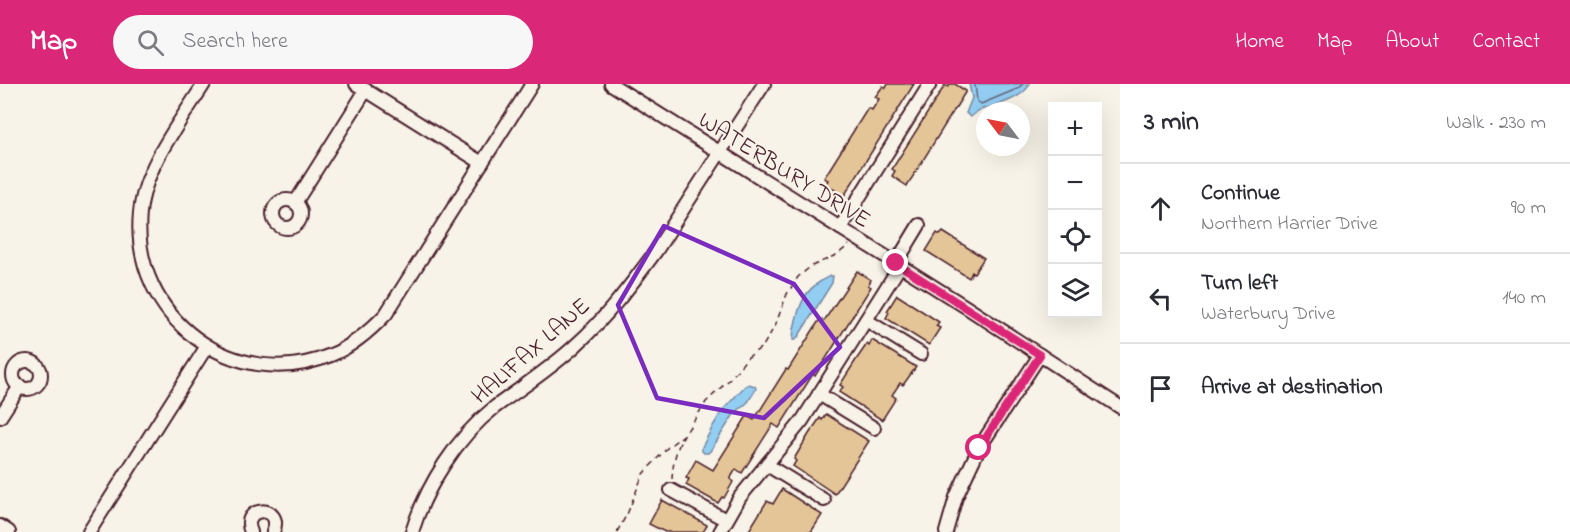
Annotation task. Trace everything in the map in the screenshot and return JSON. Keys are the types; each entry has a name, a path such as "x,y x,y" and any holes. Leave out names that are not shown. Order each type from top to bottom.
{"street":[{"path":"204,84 154,164 142,196 139,232 145,266 158,297 168,311 180,325 207,346 232,358 282,365 302,363 332,355 361,338 386,314 532,84"},
{"name":"WATERBURY DRIVE","path":"610,84 1120,406"},
{"name":"HALIFAX LANE","path":"412,532 442,467 460,442 494,408 575,346 631,284 656,251 765,84"},
{"path":"840,228 930,84"},
{"path":"295,203 361,87 482,163"},
{"path":"720,532 740,497 802,421 866,320 919,225"},
{"path":"866,320 921,354"},
{"path":"88,532 207,346"},
{"path":"946,532 956,497 979,448 1040,355"},
{"path":"0,417 20,386"},
{"path":"819,394 874,428"},
{"path":"767,465 824,500"},
{"path":"670,490 726,520"},
{"path":"250,532 248,525 250,517 255,512 262,511 274,518 276,525 273,532"},
{"path":"0,526 9,532"}],"path":[{"path":"670,490 677,447 706,402 731,378 747,358 763,346 775,326 787,294 802,273 838,254 856,238"},
{"path":"617,532 628,512 643,474 668,447 685,434"}],"highlighted area":[{"path":"664,226 794,284 840,347 764,418 657,398 618,305"}],"water":[{"path":"969,84 1030,84 1023,92 1004,102 976,102 976,112 970,117 966,113 972,98"},
{"path":"833,276 832,283 798,337 793,340 795,323 804,299 816,284"},
{"path":"749,384 755,386 756,389 748,402 734,414 711,450 704,453 702,447 722,411"}],"building":[{"path":"888,84 914,84 844,196 826,184 828,180 824,178 868,108 872,110 879,99 875,97 883,86 886,88"},
{"path":"950,84 955,84 966,91 907,186 892,176 895,171 892,169 945,85 948,87"},
{"path":"943,232 984,258 969,278 926,251 937,233 940,235"},
{"path":"857,271 871,280 868,285 871,287 779,428 773,424 742,473 736,469 730,479 733,482 724,498 722,497 718,503 686,485 689,479 686,478 696,460 713,470 747,416 754,420 820,319 824,321"},
{"path":"897,295 939,322 936,326 940,328 929,345 886,318 889,312 887,311"},
{"path":"872,340 916,367 903,385 900,383 892,395 896,398 882,420 839,392 843,387 840,385"},
{"path":"826,414 869,441 835,494 793,466 796,461 794,459 809,434 820,418 822,420"},
{"path":"782,489 822,515 811,532 748,532 767,501 773,504"},
{"path":"662,500 707,525 703,532 665,532 649,524"}],"route":[{"path":"896,263 1040,355 979,448"}]}
